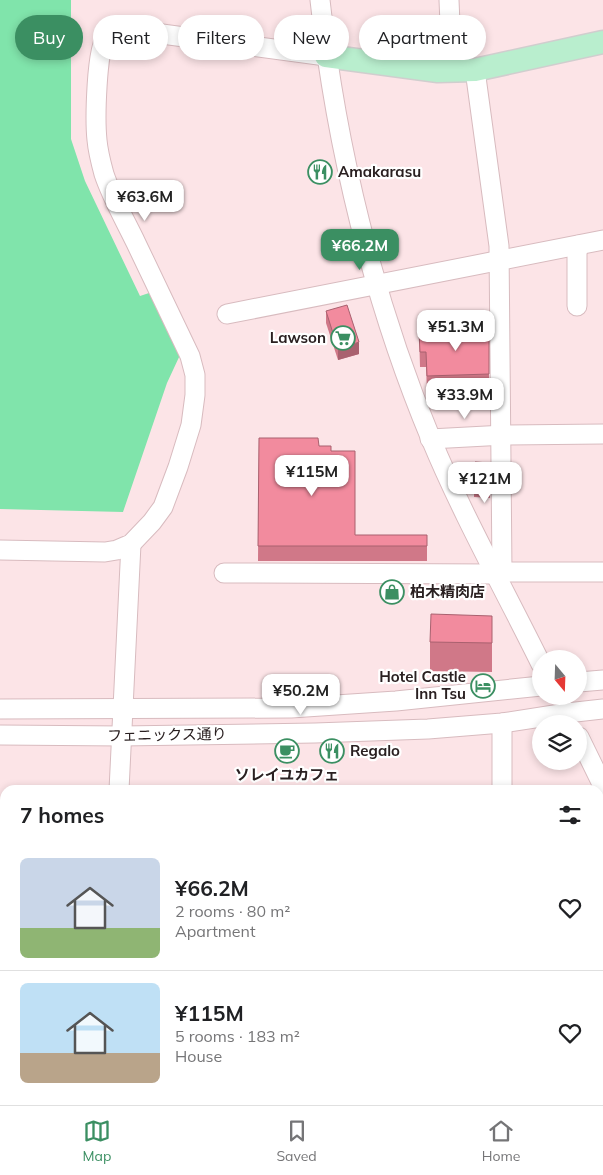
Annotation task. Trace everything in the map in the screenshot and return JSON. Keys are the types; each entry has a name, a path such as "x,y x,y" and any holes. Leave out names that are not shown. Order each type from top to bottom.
{"main road":[{"path":"349,59 438,71 475,70 603,42"}],"street":[{"path":"320,0 322,15"},
{"path":"449,0 452,71"},
{"path":"0,550 105,552 132,544 163,507 191,425 195,396 195,375 190,356 111,191 101,162 97,138 98,61 101,45 106,36 112,32 131,28 274,49"},
{"path":"327,60 347,167 377,285 401,362 430,439 457,499 499,573 535,650"},
{"path":"475,70 499,246 502,436 499,573"},
{"path":"227,314 603,240"},
{"path":"577,306 577,253 579,245"},
{"path":"430,439 603,434"},
{"path":"119,785 132,544"},
{"path":"224,573 603,572"},
{"path":"588,681 603,680"},
{"name":"フェニックス通り","path":"0,709 290,708 396,701 532,687"},
{"name":"フェニックス通り","path":"0,735 122,736 428,729 502,723 566,711 603,709"},
{"path":"502,723 502,785"},
{"path":"587,753 603,785"}],"shaded area":[{"path":"0,0 71,0 71,15 15,15 15,60 71,60 71,139 85,181 140,296 149,293 180,355 167,383 123,512 0,509"}],"building":[{"name":"Lawson","path":"347,305 359,342 338,349 326,311"},
{"path":"489,330 489,374 427,376 426,352 420,352 419,332"},
{"path":"259,438 318,438 319,446 331,446 331,451 355,451 355,535 427,535 427,546 258,546"},
{"path":"475,462 490,463 490,490 474,489"},
{"path":"431,614 492,616 492,643 430,642"}],"place":[{"name":"Amakarasu","path":"320,172"},
{"name":"Lawson","path":"343,338"},
{"name":"柏木精肉店","path":"392,592"},
{"name":"Hotel Castle Inn Tsu","path":"483,686"},
{"name":"ソレイユカフェ","path":"287,751"},
{"name":"Regalo","path":"332,751"}]}
